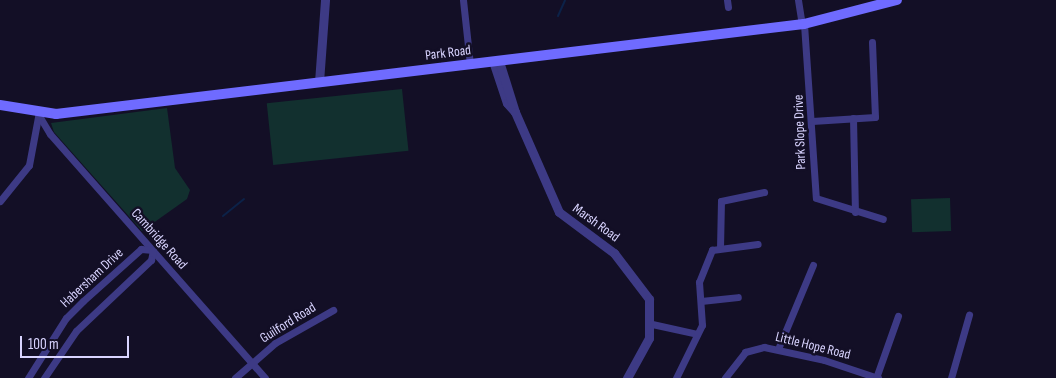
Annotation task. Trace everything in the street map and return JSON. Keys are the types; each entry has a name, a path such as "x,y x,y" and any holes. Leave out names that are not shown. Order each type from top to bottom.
{"main road":[{"name":"Park Road","path":"0,105 38,114 319,82 803,24 897,0"}],"street":[{"path":"319,82 325,0"},
{"path":"463,0 470,64"},
{"name":"Park Slope Drive","path":"798,0 803,24 812,121 816,198 855,212 883,219"},
{"path":"812,121 875,117 872,42"},
{"name":"Marsh Road","path":"496,61 515,112 559,212 609,248 635,275 649,299 652,324"},
{"path":"0,201 29,165 38,114"},
{"name":"Cambridge Road","path":"38,114 50,134 265,378"},
{"path":"853,118 855,212"},
{"path":"720,248 722,201 764,192"},
{"path":"676,378 702,325 700,278 712,250 758,244"},
{"name":"Habersham Drive","path":"28,378 66,318 141,250 153,250 151,260 76,331 44,378"},
{"path":"778,349 813,265"},
{"path":"700,301 738,297"},
{"name":"Guilford Road","path":"236,378 289,334 333,310"},
{"path":"951,378 969,315"},
{"path":"876,378 898,316"},
{"path":"627,378 652,324 697,334"},
{"name":"Little Hope Road","path":"725,378 745,352 756,347 778,349 876,378"}],"green space":[{"path":"402,89 408,151 273,165 267,103"},
{"path":"167,108 175,168 190,190 187,199 142,231 54,132 51,123"},
{"path":"950,198 951,231 912,232 911,199"}],"waterway":[{"path":"558,16 565,0"},
{"path":"223,216 244,199"}]}
